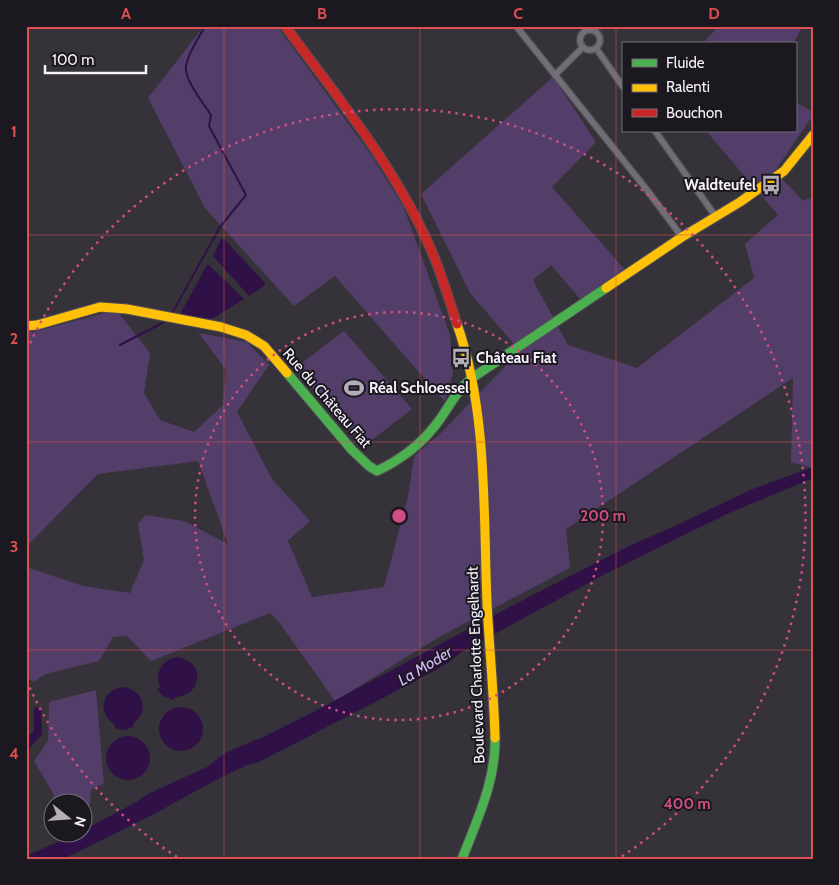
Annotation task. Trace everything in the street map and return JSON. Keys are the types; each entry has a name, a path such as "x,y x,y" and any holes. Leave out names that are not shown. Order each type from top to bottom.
{"street":[{"name":"Boulevard Charlotte Engelhardt","path":"285,26 377,152 406,200 429,245 461,336 484,429 482,465 495,740 494,768 487,794 462,859"},
{"path":"516,26 647,190 682,237"},
{"path":"597,32 604,26"},
{"path":"583,28 597,32 600,42 596,48 588,50 583,47 580,38 583,28"},
{"path":"555,75 583,47"},
{"path":"596,48 622,86"},
{"path":"656,132 716,217"},
{"name":"Rue du Château Fiat","path":"26,326 37,325 100,307 127,309 220,327 246,335 264,346 352,450 377,471 390,465 412,450 435,426 459,389 472,378 682,237 740,202 784,171 800,154 813,135"}],"shaded area":[{"path":"204,26 277,26 372,156 404,208 450,335 453,373 445,402 335,276 294,306 205,208 148,98"},
{"path":"719,26 803,26 794,42 704,42"},
{"path":"553,77 596,142 552,187 626,271 581,300 551,265 533,280 568,345 637,368 754,278 745,244 778,215 707,132 796,132 796,103 813,112 813,115 775,171 803,201 813,197 813,468 791,462 793,378 566,529 570,568 439,637 335,701 279,622 270,613 151,661 127,636 113,637 99,661 46,674 33,682 26,676 26,567 83,586 130,593 144,560 138,524 145,515 184,521 228,544 198,461 98,474 26,547 26,329 33,332 105,313 118,312 150,353 144,393 160,420 194,432 223,405 226,370 199,333 247,342 269,365 237,412 272,479 310,521 288,541 312,597 384,587 408,496 414,456 439,435 520,351 470,293 421,194"},
{"name":"Réal Schloessel","path":"344,331 412,409 364,446 295,368"},
{"path":"96,690 104,784 91,789 91,792 52,792 34,761 48,741 49,702"}],"water":[{"path":"221,239 224,239 265,285 249,296 213,256"},
{"path":"207,265 244,299 208,320 179,316"},
{"name":"La Moder","path":"813,467 813,478 727,514 603,575 460,653 448,663 408,685 259,762 247,765 216,780 154,814 63,859 26,859 26,856 58,842 92,842 92,825 150,793 207,767 225,753 265,736 319,709 519,602 631,545 750,490"},
{"path":"179,657 188,660 194,666 197,672 197,679 191,691 175,697 174,700 163,696 157,689 160,687 158,676 164,663"},
{"path":"122,687 140,696 143,707 142,713 133,724 134,727 123,730 114,728 115,725 109,720 104,709 104,703 110,693"},
{"path":"41,707 42,734 26,752 26,738 34,731 34,708"},
{"path":"181,707 193,711 199,717 203,729 199,741 193,747 181,751 169,747 163,741 159,729 163,717 169,711"},
{"path":"128,736 140,740 146,746 150,758 146,770 140,776 128,780 116,776 110,770 106,758 110,746 116,740"}],"waterway":[{"path":"171,315 220,227 246,195 209,126 211,115 191,85 186,72 189,56 205,26"},
{"path":"120,345 164,322"}],"traffic: fast":[{"path":"287,373 352,450 377,471 394,462 422,440 460,390 472,378 606,288"},
{"path":"462,859 489,785 495,738"}],"traffic: slow":[{"path":"606,288 682,237 740,202 784,171 813,135"},
{"path":"26,326 37,325 100,307 127,309 221,327 246,335 264,346 287,373"},
{"path":"457,324 467,358 479,427 495,738"}],"traffic: jam":[{"path":"285,26 346,107 402,192 432,252 457,324"}],"place":[{"name":"Waldteufel","path":"771,185"},
{"name":"Château Fiat","path":"461,358"},
{"name":"Réal Schloessel","path":"354,388"}]}
